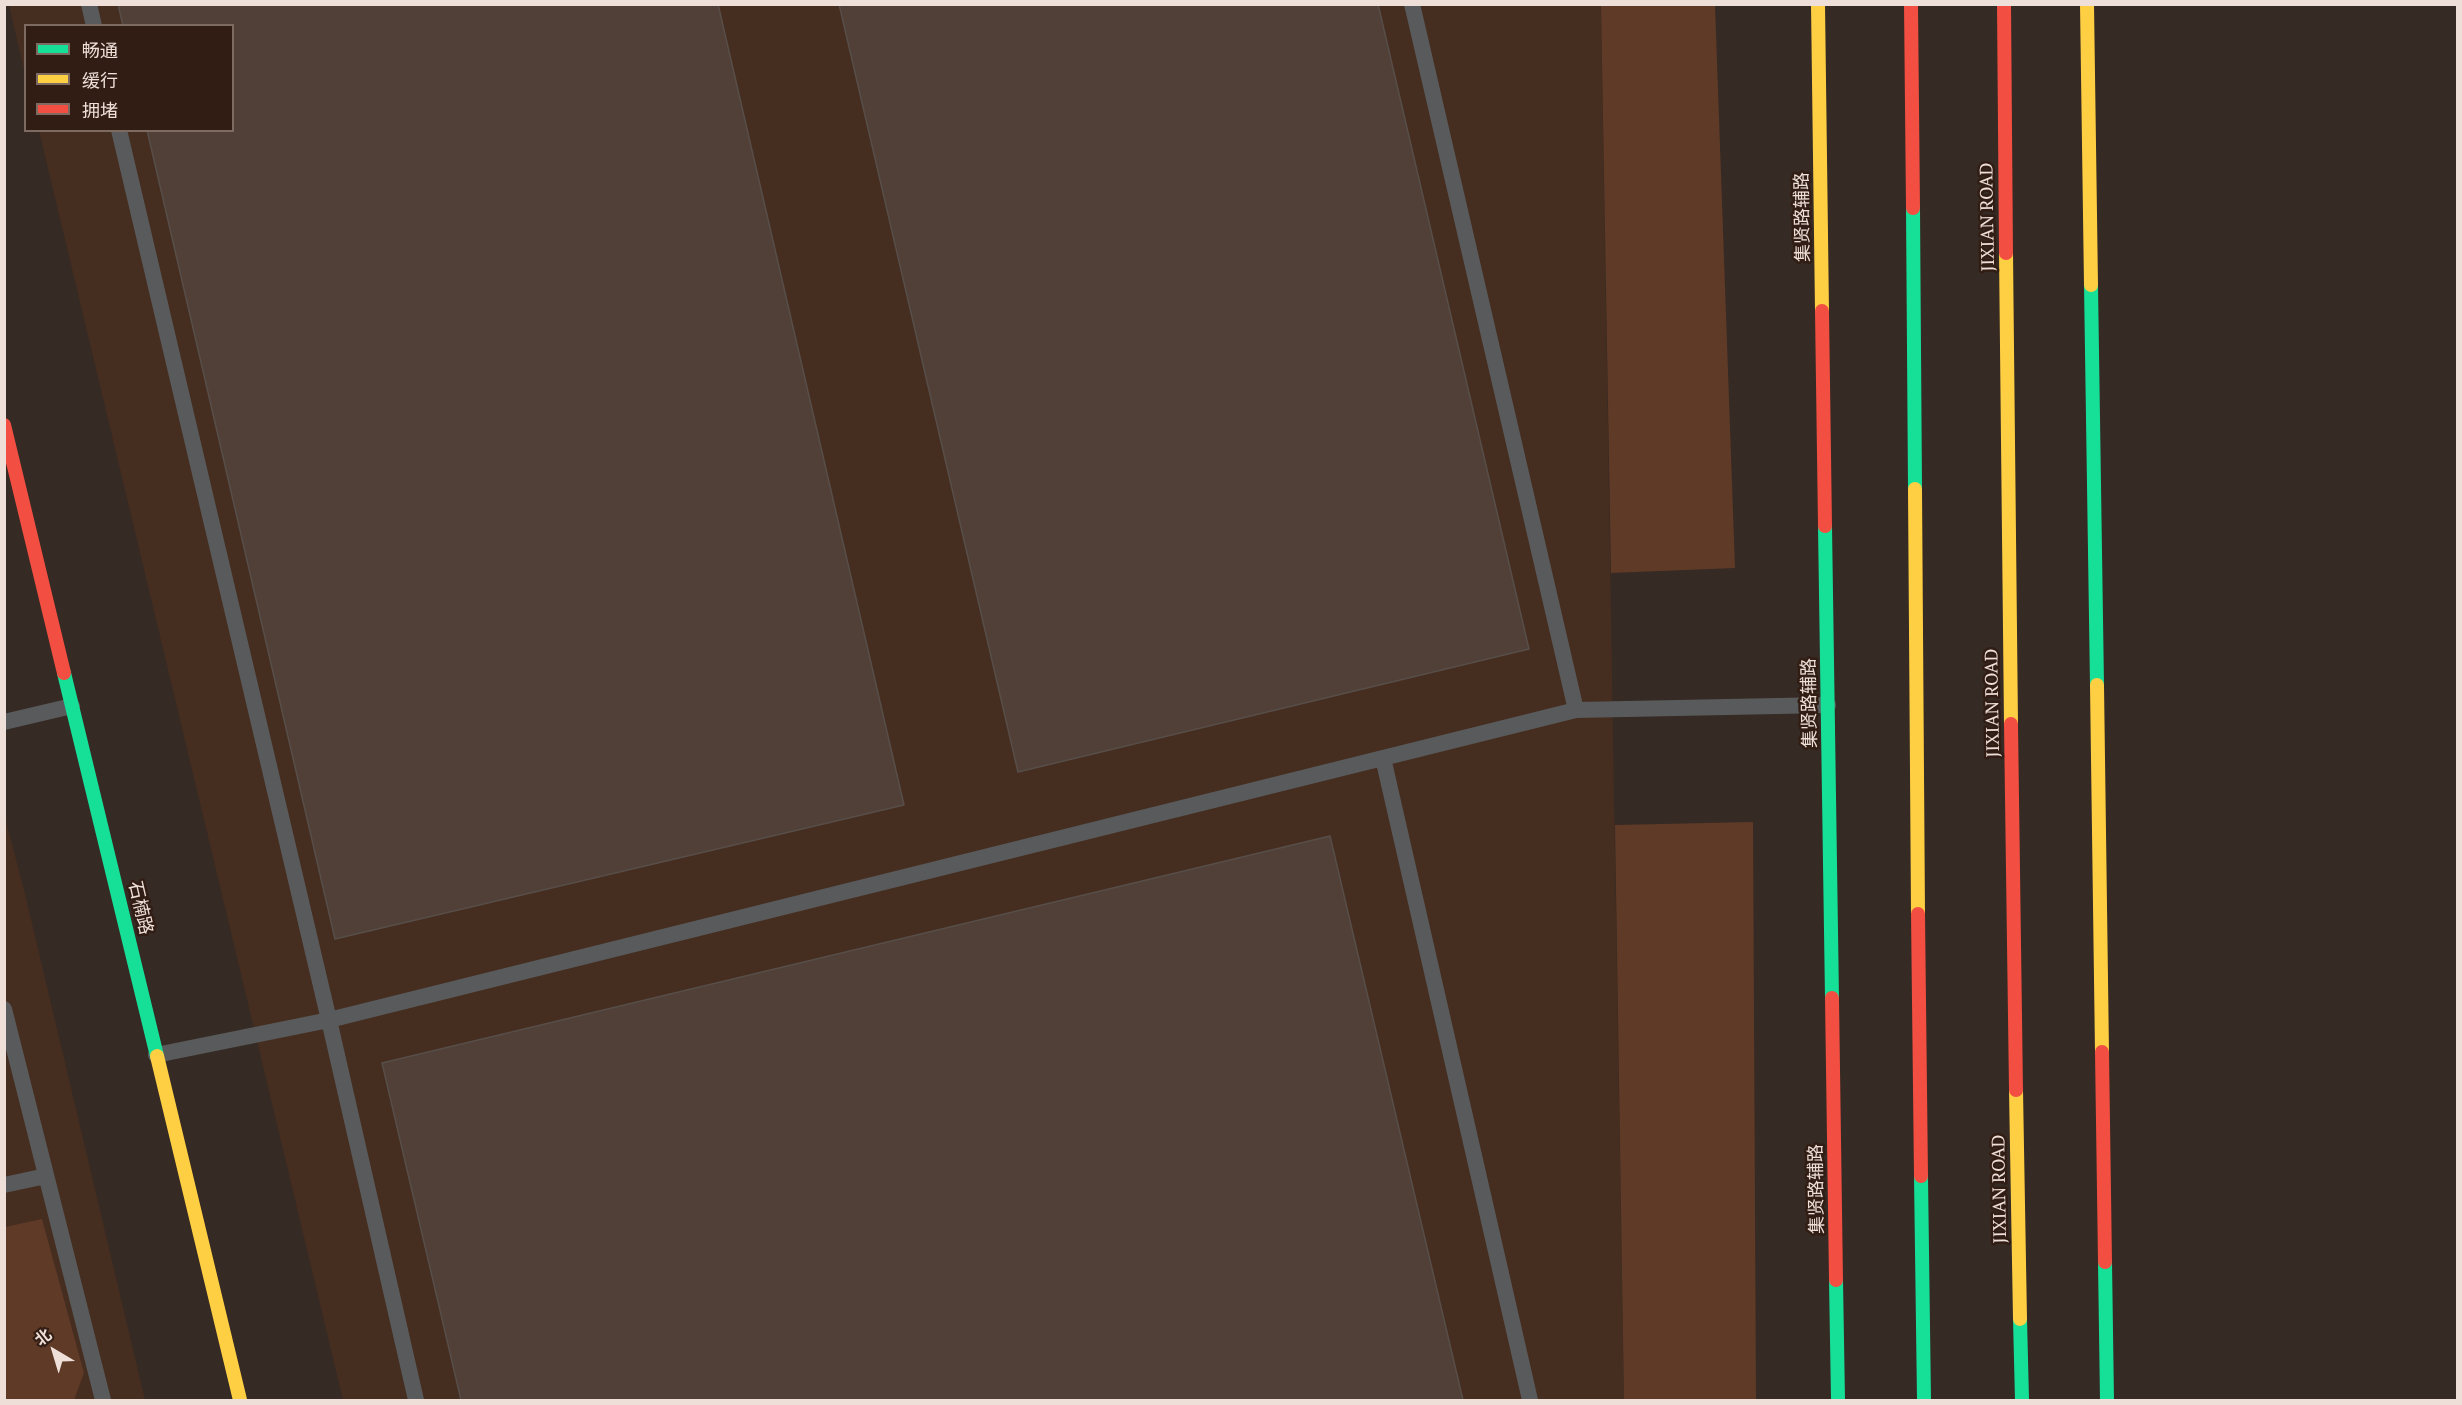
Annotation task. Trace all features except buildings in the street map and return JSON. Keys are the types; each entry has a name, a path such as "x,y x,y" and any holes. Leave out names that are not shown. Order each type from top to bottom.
{"main road":[{"name":"集贤路辅路","path":"1818,4 1838,1401"},
{"path":"1911,4 1924,1401"},
{"name":"JIXIAN ROAD","path":"2004,4 2013,948 2022,1401"},
{"path":"2087,4 2107,1401"},
{"name":"石楠路","path":"4,425 240,1401"}],"lane":[{"path":"89,4 94,24"},
{"path":"1412,4 1576,710"},
{"path":"118,132 329,1020 416,1401"},
{"path":"156,1055 329,1020 1576,710 1828,705"},
{"path":"4,722 72,706"},
{"path":"1383,758 1530,1401"},
{"path":"4,1009 103,1401"},
{"path":"4,1185 46,1176"}],"shaded area":[{"path":"9,5 1601,5 1624,1400 343,1400 39,132 234,132 234,24 24,24 24,70"},
{"path":"1601,5 1715,5 1735,568 1611,573"},
{"path":"4,813 26,898 145,1400 5,1400"},
{"path":"1753,822 1756,1400 1624,1400 1615,825"},
{"path":"42,1219 84,1373 74,1400 5,1400 5,1227"}],"traffic: fast":[{"path":"1913,208 1915,489"},
{"path":"2091,285 2097,685"},
{"path":"1825,526 1832,998"},
{"path":"64,673 157,1056"},
{"path":"1921,1176 1924,1400"},
{"path":"2105,1262 2107,1400"},
{"path":"1836,1280 1838,1400"},
{"path":"2020,1319 2022,1400"}],"traffic: slow":[{"path":"1818,4 1822,311"},
{"path":"2087,4 2091,285"},
{"path":"2006,253 2011,724"},
{"path":"1915,489 1918,914"},
{"path":"2097,685 2102,1052"},
{"path":"157,1056 240,1400"},
{"path":"2016,1090 2020,1319"}],"traffic: jam":[{"path":"1911,4 1913,208"},
{"path":"2004,4 2006,253"},
{"path":"1822,311 1825,526"},
{"path":"4,425 64,673"},
{"path":"2011,724 2016,1090"},
{"path":"1918,914 1921,1176"},
{"path":"1832,998 1836,1280"},
{"path":"2102,1052 2105,1262"}]}
